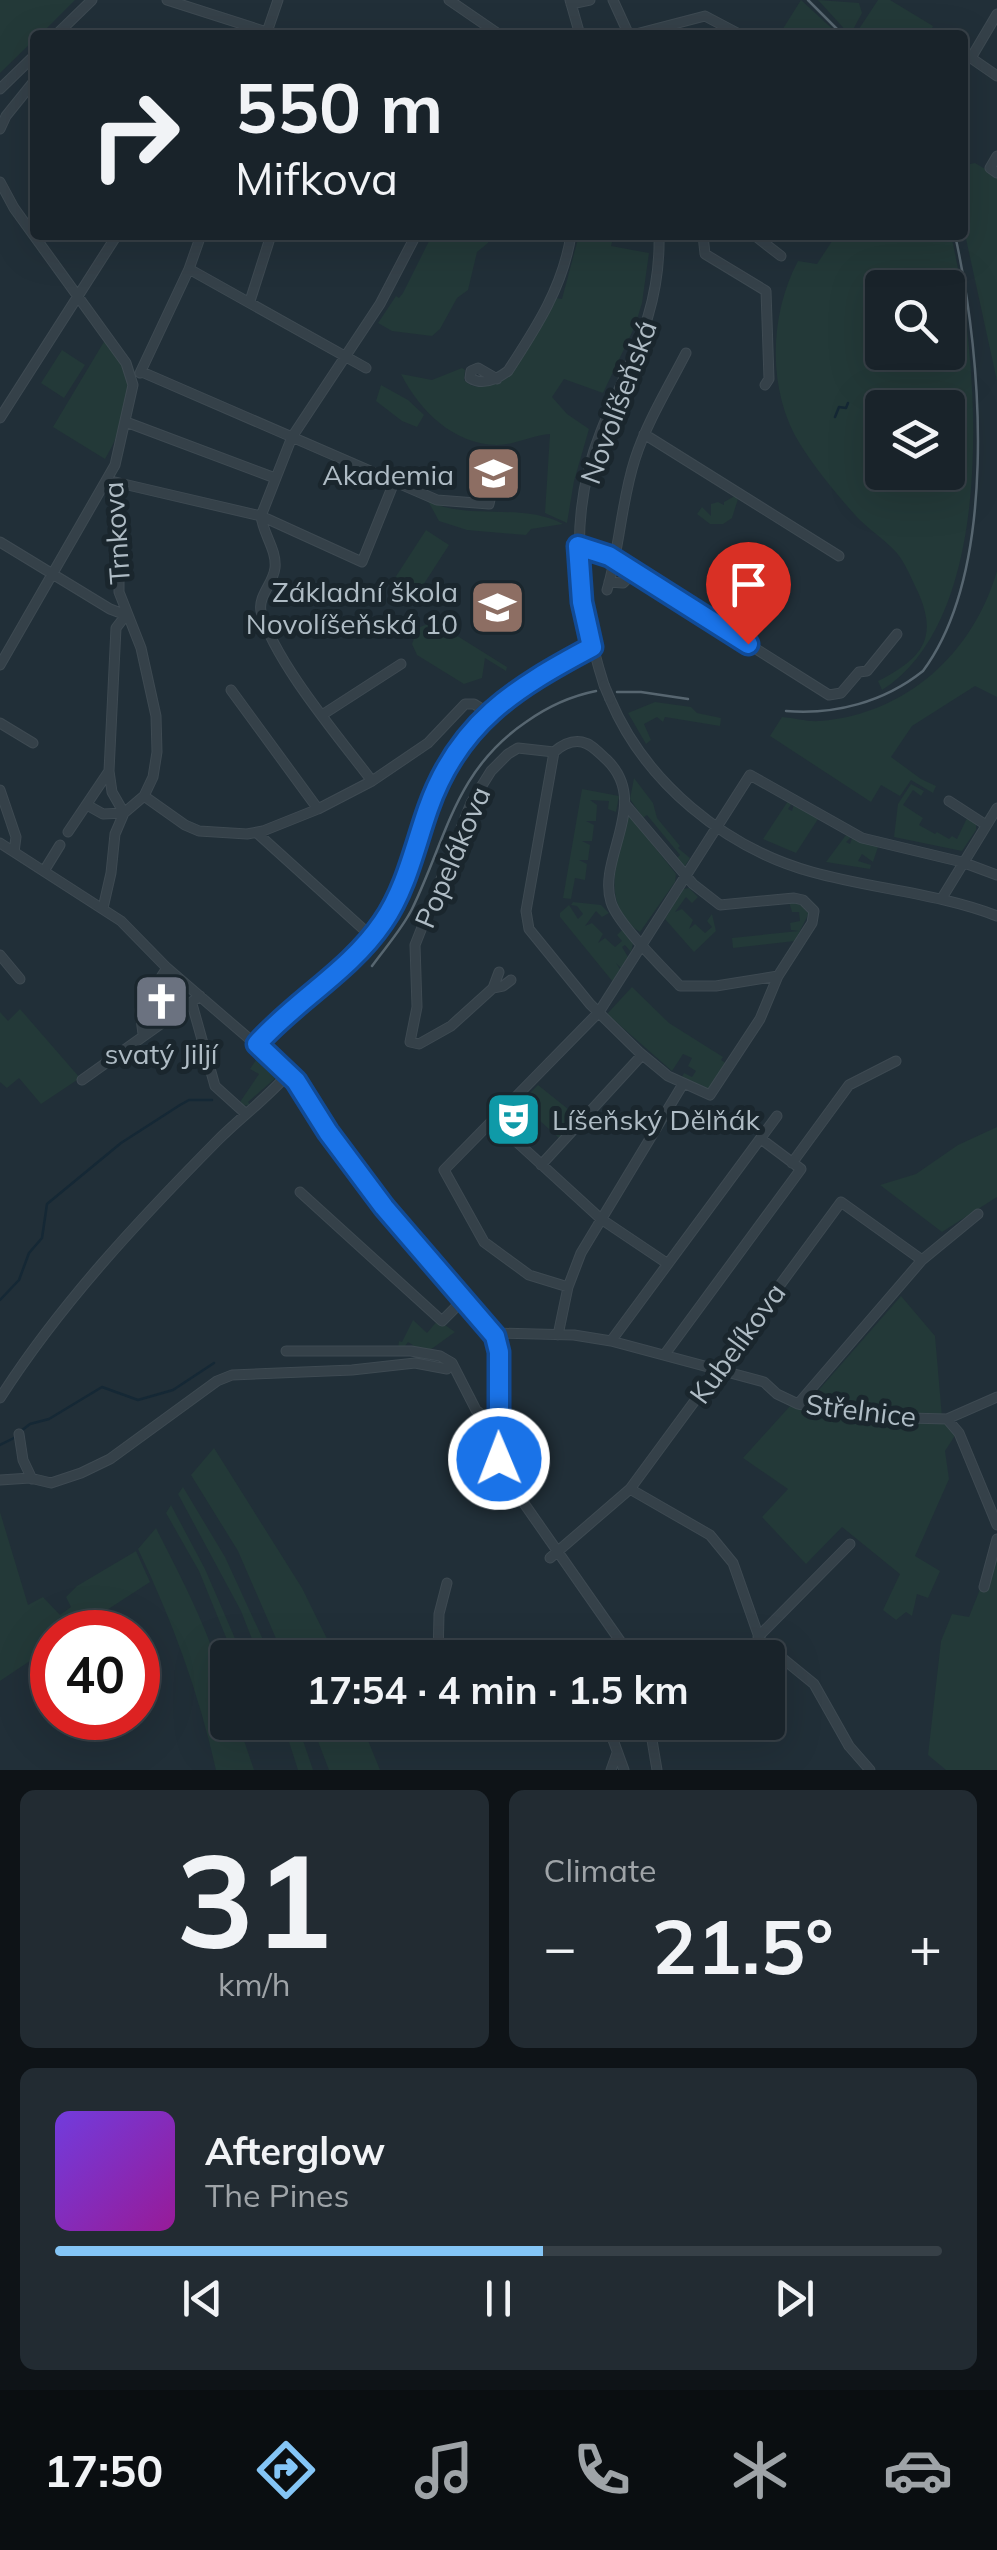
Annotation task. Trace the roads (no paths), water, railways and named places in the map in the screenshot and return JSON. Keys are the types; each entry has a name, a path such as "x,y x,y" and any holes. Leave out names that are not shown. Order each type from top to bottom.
{"street":[{"path":"61,30 92,0"},
{"path":"167,0 258,30"},
{"path":"271,30 278,0"},
{"path":"448,0 493,30"},
{"path":"579,30 571,2 590,0"},
{"path":"613,0 628,30"},
{"path":"997,14 970,58 997,76"},
{"path":"650,30 705,16 732,30"},
{"path":"73,18 73,30"},
{"path":"0,90 30,60"},
{"path":"0,129 30,86"},
{"path":"997,156 990,168 997,172"},
{"path":"0,182 30,222"},
{"path":"42,240 78,296 138,374 437,500 489,504 491,496"},
{"path":"0,418 113,240"},
{"name":"Trnkova","path":"144,796 157,752 156,716 141,648 118,592 119,485 108,478 122,445 138,374 190,269 199,240"},
{"path":"250,301 269,240"},
{"path":"372,781 296,679 262,614 260,601 275,568 274,552 260,516 292,436 380,304 413,240"},
{"path":"497,379 508,371 552,302 570,240"},
{"name":"Novolíšeňská","path":"659,240 652,308 642,341 591,460 578,546 582,602 592,647 622,724 659,776 688,805 744,844 795,867 942,898 997,916"},
{"path":"704,240 705,254 766,291 769,379 765,385"},
{"path":"760,240 781,256"},
{"path":"190,269 366,368"},
{"path":"634,572 623,583 608,586 628,482 646,431 686,353"},
{"path":"126,422 275,478"},
{"path":"646,431 839,556"},
{"path":"0,664 108,478"},
{"path":"119,485 260,516 362,562 395,480"},
{"path":"0,542 126,615 116,628 109,771 112,792 124,813"},
{"path":"578,546 593,548 616,560 828,695 841,693 859,672 866,671 897,634"},
{"path":"257,1044 372,937 397,896 441,775 465,736 487,712 592,647"},
{"path":"322,714 402,664"},
{"path":"232,690 318,809"},
{"path":"103,908 112,873 115,834 124,813 144,796 198,831 256,833 318,809 372,781 428,743 465,704 474,704 487,712"},
{"path":"0,723 33,743"},
{"name":"Popelákova","path":"408,958 465,816 487,776 518,748 554,752 570,742 588,744 612,765 622,781 625,804"},
{"path":"554,752 527,923 599,1012 642,1055 706,1095 715,1090 760,1019 778,976 814,918 811,906 794,898 720,905 686,876 625,804"},
{"path":"68,832 109,771"},
{"path":"568,1287 528,1275 484,1242 444,1170 599,1012 750,774 862,838 962,862 997,875"},
{"path":"0,790 16,836 14,852"},
{"path":"949,801 986,824"},
{"path":"625,804 609,896 612,907 680,986 716,986 778,976"},
{"path":"87,805 103,814 124,813"},
{"path":"942,898 997,808"},
{"path":"256,833 372,937"},
{"path":"0,842 121,921 196,1000 257,1044 289,1073 384,1207 493,1333 499,1352 499,1459 507,1479 554,1554 619,1640"},
{"path":"44,871 60,845"},
{"name":"Popelákova","path":"413,1024 418,1007 415,945"},
{"path":"0,955 20,979"},
{"path":"143,1034 140,1010 167,968"},
{"path":"493,988 499,972"},
{"path":"435,1036 413,1024 409,1036 412,1044 419,1044 435,1036 493,988 511,980"},
{"path":"82,1080 196,1000"},
{"path":"196,1000 214,1086 246,1114"},
{"path":"541,1164 642,1055"},
{"path":"792,1163 849,1085 896,1062"},
{"path":"0,1398 36,1343 120,1244 289,1073"},
{"path":"558,1335 578,1261 683,1084"},
{"path":"611,1341 777,1116"},
{"path":"495,1122 601,1220 668,1264"},
{"path":"666,1354 801,1170 760,1139"},
{"path":"300,1192 442,1321 464,1300"},
{"name":"Kubelíkova","path":"554,1554 630,1490 841,1202 922,1260"},
{"path":"798,1404 922,1260 978,1214"},
{"name":"Střelnice","path":"493,1333 611,1341 764,1382 798,1404 870,1417 947,1419 997,1397"},
{"path":"286,1351 411,1352 440,1356 452,1362 476,1410 498,1428"},
{"path":"0,1480 32,1478 48,1483 110,1459 217,1381 232,1375 415,1363 447,1369"},
{"path":"947,1419 959,1433 997,1525"},
{"path":"19,1434 22,1460 32,1478"},
{"path":"630,1490 710,1535 733,1563 758,1636 814,1684 849,1746 870,1770"},
{"path":"984,1587 997,1538"},
{"path":"758,1636 850,1544"},
{"path":"438,1640 439,1614 447,1583"},
{"path":"614,1740 624,1770"},
{"path":"653,1740 658,1770"},
{"path":"611,1770 618,1754"}],"waterway":[{"path":"835,417 839,407 846,408 848,403"},
{"path":"0,1300 19,1280 29,1253 42,1238 47,1204 121,1143 180,1105 189,1100 212,1100"},
{"path":"21,1431 102,1387 138,1400 173,1390 214,1363"},
{"path":"0,1445 16,1437"}],"tram line":[{"path":"808,0 838,30"},
{"path":"786,711 841,708 892,691 923,671 947,629 963,579 978,464 973,344 956,240"},
{"path":"372,966 412,909 456,806 483,761 534,717 568,699 596,691"},
{"path":"617,692 688,699"}],"place":[{"name":"Akademia","path":"493,474"},
{"name":"Základní škola Novolíšeňská 10","path":"497,607"},
{"name":"svatý Jiljí","path":"161,1002"},
{"name":"Líšeňský Dělňák","path":"513,1119"}]}
